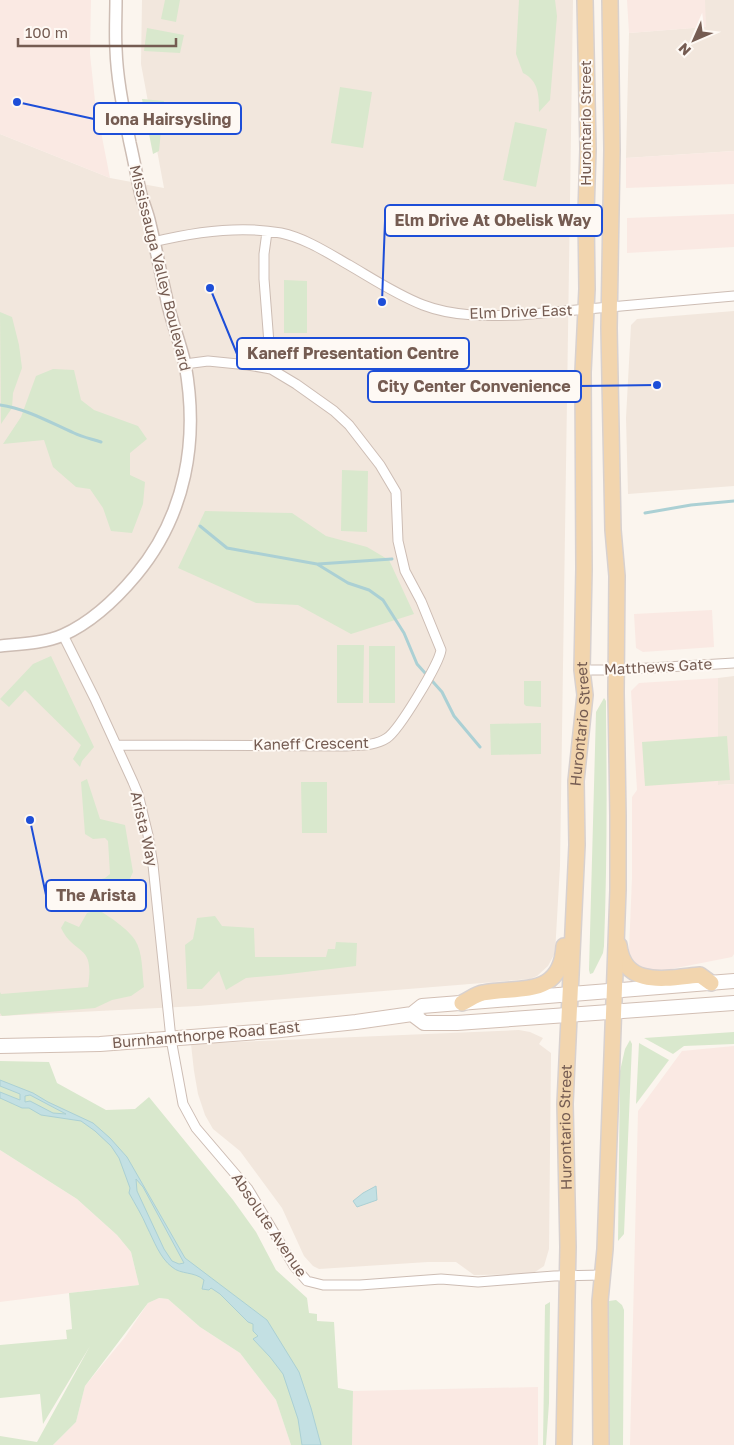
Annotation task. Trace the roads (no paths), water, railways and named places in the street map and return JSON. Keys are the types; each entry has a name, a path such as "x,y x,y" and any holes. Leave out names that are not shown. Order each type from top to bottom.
{"main road":[{"name":"Hurontario Street","path":"564,1445 568,1248 565,1104 577,845 576,781 585,695 582,670 584,569 583,372 587,309 586,213 588,149 585,0"},
{"name":"Hurontario Street","path":"602,1445 600,1301 605,1249 612,1011 618,890 617,576 613,530 610,306 612,150 610,0"},
{"path":"462,1003 482,993 534,988 542,985 559,969 563,961 568,857 577,845"},
{"path":"618,890 620,904 619,942 620,954 624,964 630,970 645,977 655,979 700,975 710,983"},
{"name":"Burnhamthorpe Road East","path":"0,1046 171,1039 356,1022 412,1014 422,1006 734,981"},
{"path":"412,1014 424,1023 457,1023 734,1003"}],"street":[{"name":"Mississauga Valley Boulevard","path":"0,646 50,639 63,635 95,616 123,591 158,545 172,516 187,473 190,409 185,364 139,186 122,100 116,48 116,0"},
{"name":"Elm Drive East","path":"153,242 195,233 230,230 282,234 312,244 423,305 453,313 486,316 734,296"},
{"path":"267,232 264,254 264,279 271,369"},
{"name":"Kaneff Crescent","path":"117,745 346,746 374,744 388,737 425,684 438,662 441,650 406,571 398,540 396,492 380,465 349,425 329,407 271,369 208,361 185,364"},
{"name":"Arista Way","path":"63,635 117,745 138,794 153,865 171,1039"},
{"name":"Matthews Gate","path":"582,670 616,670 734,662"},
{"name":"Absolute Avenue","path":"171,1039 183,1104 196,1128 248,1189 294,1266 307,1281 323,1285 360,1285 441,1280 478,1282 603,1275"}],"water":[{"path":"0,1080 33,1093 93,1123 127,1157 185,1258 267,1320 299,1372 321,1445 302,1445 298,1419 283,1374 253,1339 258,1336 253,1331 253,1324 248,1322 220,1294 211,1288 209,1290 202,1289 204,1280 200,1277 179,1271 164,1259 129,1193 130,1188 119,1158 111,1146 81,1121 41,1115 29,1108 22,1108 0,1098 0,1092 20,1100 20,1094 0,1086","holes":["30,1095 66,1114 53,1113 30,1101 25,1102 25,1096","136,1179 143,1187 184,1263 179,1264 172,1261 164,1249 137,1191"]},
{"path":"376,1186 377,1200 357,1207 353,1201"}],"waterway":[{"path":"0,405 29,413 77,434 101,442"},
{"path":"645,513 691,505 734,501"},
{"path":"200,526 227,548 317,564 348,583 369,590 383,600 404,633 417,664 442,692 454,716 480,747"},
{"path":"318,564 392,559"}],"place":[{"name":"Iona Hairsysling","path":"17,102"},
{"name":"Kaneff Presentation Centre","path":"210,288"},
{"name":"Elm Drive At Obelisk Way","path":"382,302"},
{"name":"City Center Convenience","path":"657,385"},
{"name":"The Arista","path":"30,820"}]}
